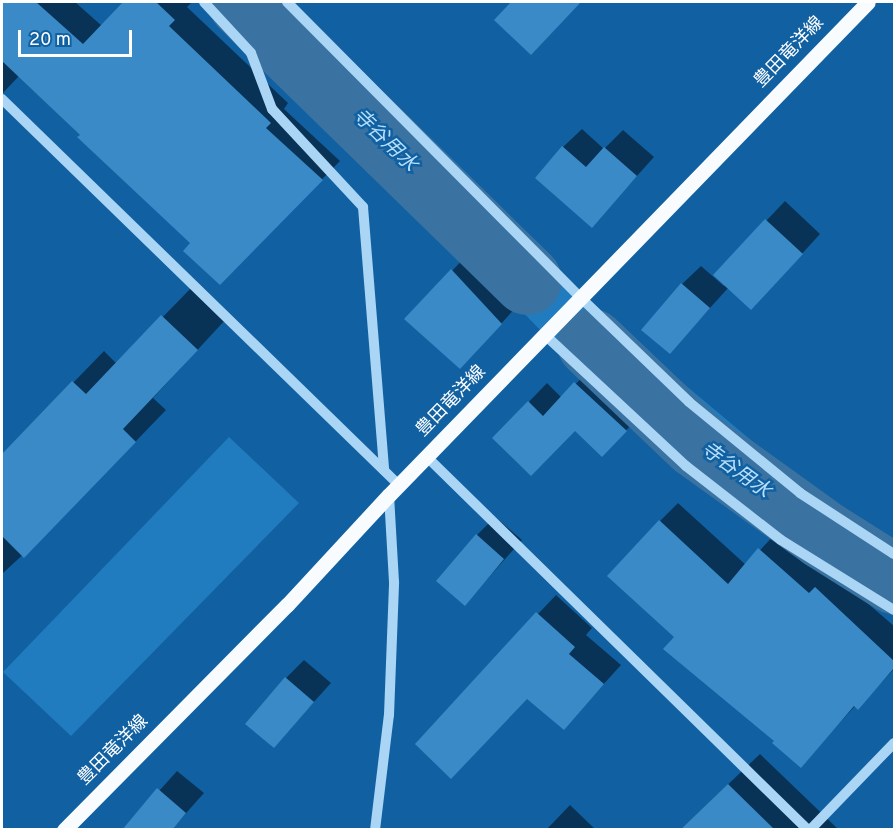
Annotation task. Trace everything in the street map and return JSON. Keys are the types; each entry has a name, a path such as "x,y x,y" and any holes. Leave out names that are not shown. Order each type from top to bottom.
{"main road":[{"name":"豊田竜洋線","path":"64,830 287,605 544,334 868,2"}],"street":[{"path":"204,2 251,53 272,109 363,207 384,470"},
{"path":"286,2 580,297 689,402 791,486 894,554"},
{"path":"2,99 384,470 394,490 394,582 389,715 375,830"},
{"path":"544,334 686,466 781,540 894,610"},
{"path":"427,457 809,830 894,743"}],"shaded area":[{"path":"220,2 291,2 580,297 868,538 894,550 894,603 819,564 544,334"},
{"path":"229,437 299,503 71,736 3,672"}],"building":[{"path":"2,2 36,2 83,44 123,2 156,2 175,20 169,26 271,123 266,128 323,180 220,285 183,251 190,243 77,137 80,135 2,61"},
{"path":"511,2 581,2 531,55 494,20"},
{"path":"562,146 586,167 604,147 637,176 592,228 535,178"},
{"path":"765,219 803,254 751,310 713,275"},
{"path":"451,269 502,324 460,369 404,319"},
{"path":"681,283 710,308 670,354 641,330"},
{"path":"161,315 198,350 123,429 136,442 24,558 2,536 2,454 72,381 86,394"},
{"path":"574,382 627,431 602,457 575,431 531,476 492,438 528,401 543,416"},
{"path":"659,520 728,584 758,548 809,593 815,587 894,661 894,668 858,710 854,706 801,768 772,743 774,741 663,649 674,637 607,576"},
{"path":"476,534 504,559 465,606 436,581"},
{"path":"536,612 575,647 569,654 604,684 564,730 527,699 451,779 415,744"},
{"path":"285,677 314,702 274,748 245,724"},
{"path":"728,784 775,830 680,830"},
{"path":"157,788 186,813 172,830 122,830"}],"waterway":[{"name":"寺谷用水","path":"242,2 527,280"},
{"name":"寺谷用水","path":"591,343 696,443 824,535 894,579"}]}
